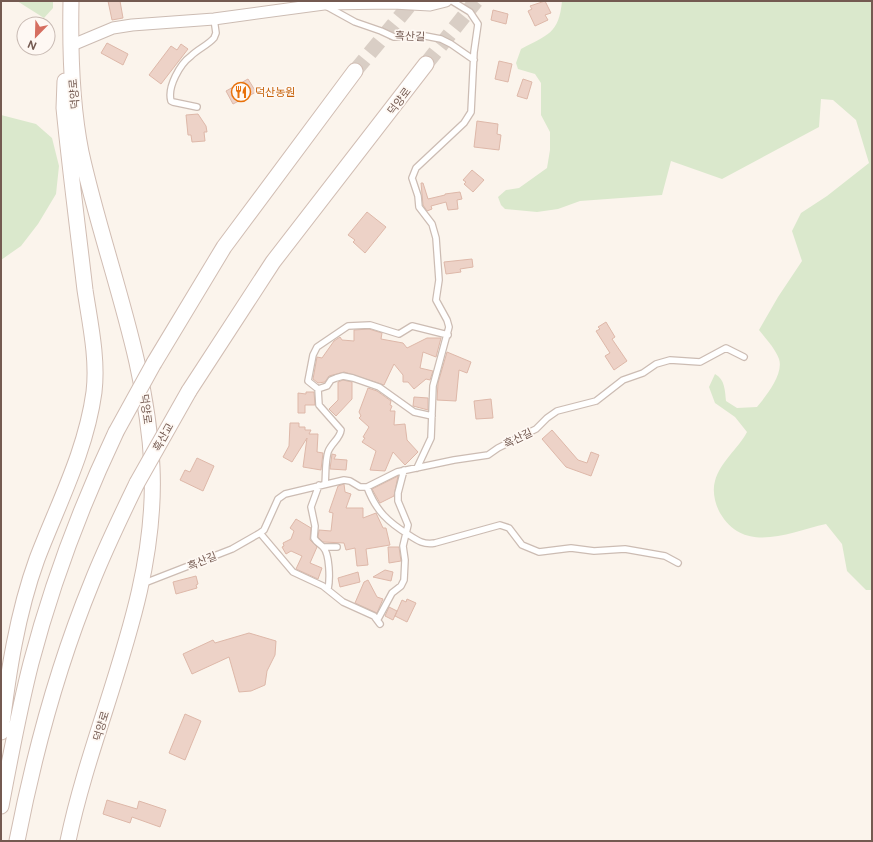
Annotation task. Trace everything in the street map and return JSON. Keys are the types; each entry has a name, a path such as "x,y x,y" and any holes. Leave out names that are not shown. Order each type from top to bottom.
{"main road":[{"name":"덕양로","path":"68,841 141,585 152,519 152,468 145,393 80,149 70,51 71,1"},
{"path":"1,732 8,684 22,610 37,560 81,447 90,419 94,390 95,372 91,332 64,108 65,81 70,51"},
{"name":"덕양로","path":"189,390 273,262 426,64"},
{"path":"1,806 17,722 31,663 45,616 75,524 94,478 116,432 154,363 224,248 355,71"},
{"name":"흑산교","path":"17,841 47,718 62,668 91,584 106,547 137,483 189,390"}],"street":[{"path":"70,51 104,32 122,26 214,19 324,4 393,3 430,6 446,1"}],"lane":[{"path":"417,468 430,438 433,386 448,335 448,322 435,296 439,280 436,238 432,224 419,207 418,196 412,180 412,175 416,168 468,118 473,100 474,60 478,24 470,12 452,1"},
{"name":"흑산길","path":"324,4 355,22 382,30 394,37 420,35 441,39 474,60"},
{"path":"197,106 171,101 170,93 176,77 184,63 214,38 216,33 214,19"},
{"path":"318,389 310,384 308,378 315,351 320,344 348,326 370,325 399,334 409,326 415,326 448,335"},
{"name":"흑산길","path":"141,585 232,549 260,533 264,530 275,504 281,496 347,480 360,487 367,487 391,474 404,470 454,460 488,456 498,448 536,429 546,418 557,411 596,401 623,380 643,373 660,362 670,360 700,362 726,348 744,357"},
{"path":"318,389 327,386 331,380 336,378 343,376 353,378 379,387 414,412 432,416"},
{"path":"318,389 319,405 340,430 340,435 328,450 322,485 311,507 315,526 314,538 324,547 326,554 329,575 328,589"},
{"path":"260,533 293,572 328,589 339,600 379,621 392,593 403,583 405,569 403,546 408,525 398,498 404,470"},
{"path":"367,487 374,503 388,521 422,543 430,544 492,526 505,526 522,545 539,552 571,548 594,551 625,549 641,553 656,554 678,563"},
{"path":"324,547 337,547"}],"green space":[{"path":"17,1 53,1 53,8 46,16 41,16"},
{"path":"562,1 872,1 872,590 866,590 847,571 842,544 826,524 783,535 768,537 755,537 742,534 730,526 720,513 717,506 714,497 714,485 717,474 747,432 735,417 715,403 709,387 715,374 723,382 726,401 737,408 757,407 777,378 780,365 779,359 773,347 759,330 778,297 802,261 792,231 801,213 827,196 869,163 856,120 833,100 821,99 819,127 722,179 671,161 662,195 580,201 558,209 537,212 505,209 501,205 498,197 506,190 519,188 547,168 550,150 550,132 541,115 541,83 535,74 518,69 516,63 521,49 545,36 555,27"},
{"path":"1,115 36,124 52,138 59,166 56,194 38,224 21,246 1,260"}],"building":[{"path":"108,1 120,1 123,18 112,20"},
{"path":"545,1 551,13 545,15 548,20 535,26 528,11 532,9 530,6"},
{"path":"493,10 508,14 506,24 491,20"},
{"path":"107,43 128,54 123,65 101,53"},
{"path":"181,44 188,49 161,84 149,75 171,46 177,50"},
{"path":"499,61 512,64 508,82 495,79"},
{"path":"248,79 256,92 233,104 226,91"},
{"path":"523,79 532,82 527,99 517,96"},
{"path":"198,114 206,126 207,132 204,132 205,141 192,142 191,135 188,135 186,115"},
{"path":"477,121 498,124 497,134 501,135 499,150 474,147"},
{"path":"472,170 484,180 473,192 464,184 466,182 463,180"},
{"path":"421,183 423,183 428,199 445,194 460,192 462,199 457,200 458,209 448,210 446,202 431,206 432,209 427,211 423,205"},
{"path":"367,212 386,227 365,253 353,242 355,240 348,235"},
{"path":"472,259 473,267 460,269 461,272 446,274 444,262"},
{"path":"606,322 615,337 612,339 627,361 614,370 605,356 610,353 596,331 600,329 598,327"},
{"path":"369,329 382,333 381,339 403,343 407,348 427,338 441,338 436,357 423,352 420,368 433,371 430,380 426,379 414,389 408,382 403,382 403,375 394,364 384,385 344,372 329,376 325,382 318,383 313,379 317,357 322,358 334,341 340,337 342,340 354,341 354,330"},
{"path":"447,352 471,362 467,373 459,370 456,401 437,400 438,383"},
{"path":"343,380 352,382 352,399 336,416 329,409 338,400 338,382"},
{"path":"368,388 377,391 391,401 390,405 392,406 390,411 395,411 394,425 405,424 407,440 418,452 405,465 393,452 385,471 370,470 376,451 362,442 365,438 363,437 369,427 359,418 361,416 359,412"},
{"path":"306,392 314,392 315,405 305,405 305,413 298,413 298,393 306,394"},
{"path":"414,397 428,398 428,410 413,406"},
{"path":"491,399 493,418 476,419 474,401"},
{"path":"290,423 299,423 299,427 305,427 305,430 311,430 309,434 318,434 317,452 323,453 321,470 303,467 307,438 292,462 283,457 289,446"},
{"path":"552,430 578,460 587,463 591,452 599,455 591,476 566,467 542,439"},
{"path":"332,454 336,455 334,459 347,460 346,470 330,469"},
{"path":"197,458 214,466 203,491 180,480 185,470 190,472"},
{"path":"398,476 394,496 380,503 372,489"},
{"path":"344,484 345,492 351,494 346,508 363,508 363,518 376,513 383,528 386,528 390,545 366,549 368,565 357,566 355,548 346,550 344,543 323,542 318,537 319,530 331,531 333,513 329,512 338,486"},
{"path":"296,519 311,528 310,540 317,547 310,563 322,568 318,579 296,569 302,556 291,551 286,554 282,547 284,546 283,543 291,539 294,531 290,528"},
{"path":"388,547 399,547 401,561 389,563"},
{"path":"385,570 393,572 391,581 373,577"},
{"path":"358,572 360,582 340,587 338,578"},
{"path":"196,576 198,584 196,585 197,588 176,594 173,582"},
{"path":"368,580 377,597 383,599 377,613 355,603 364,582"},
{"path":"407,599 416,603 407,622 395,616 402,600 406,602"},
{"path":"389,607 397,611 393,620 385,616"},
{"path":"249,633 276,641 275,655 267,671 265,685 251,691 239,692 229,657 192,674 183,654 213,640 215,643"},
{"path":"185,714 201,721 185,760 169,753"},
{"path":"107,800 137,809 139,801 166,810 160,827 132,817 130,823 103,814"}],"tunnel":[{"path":"355,71 413,1"},
{"path":"426,64 476,1"}],"place":[{"name":"덕산농원","path":"241,92"}]}
